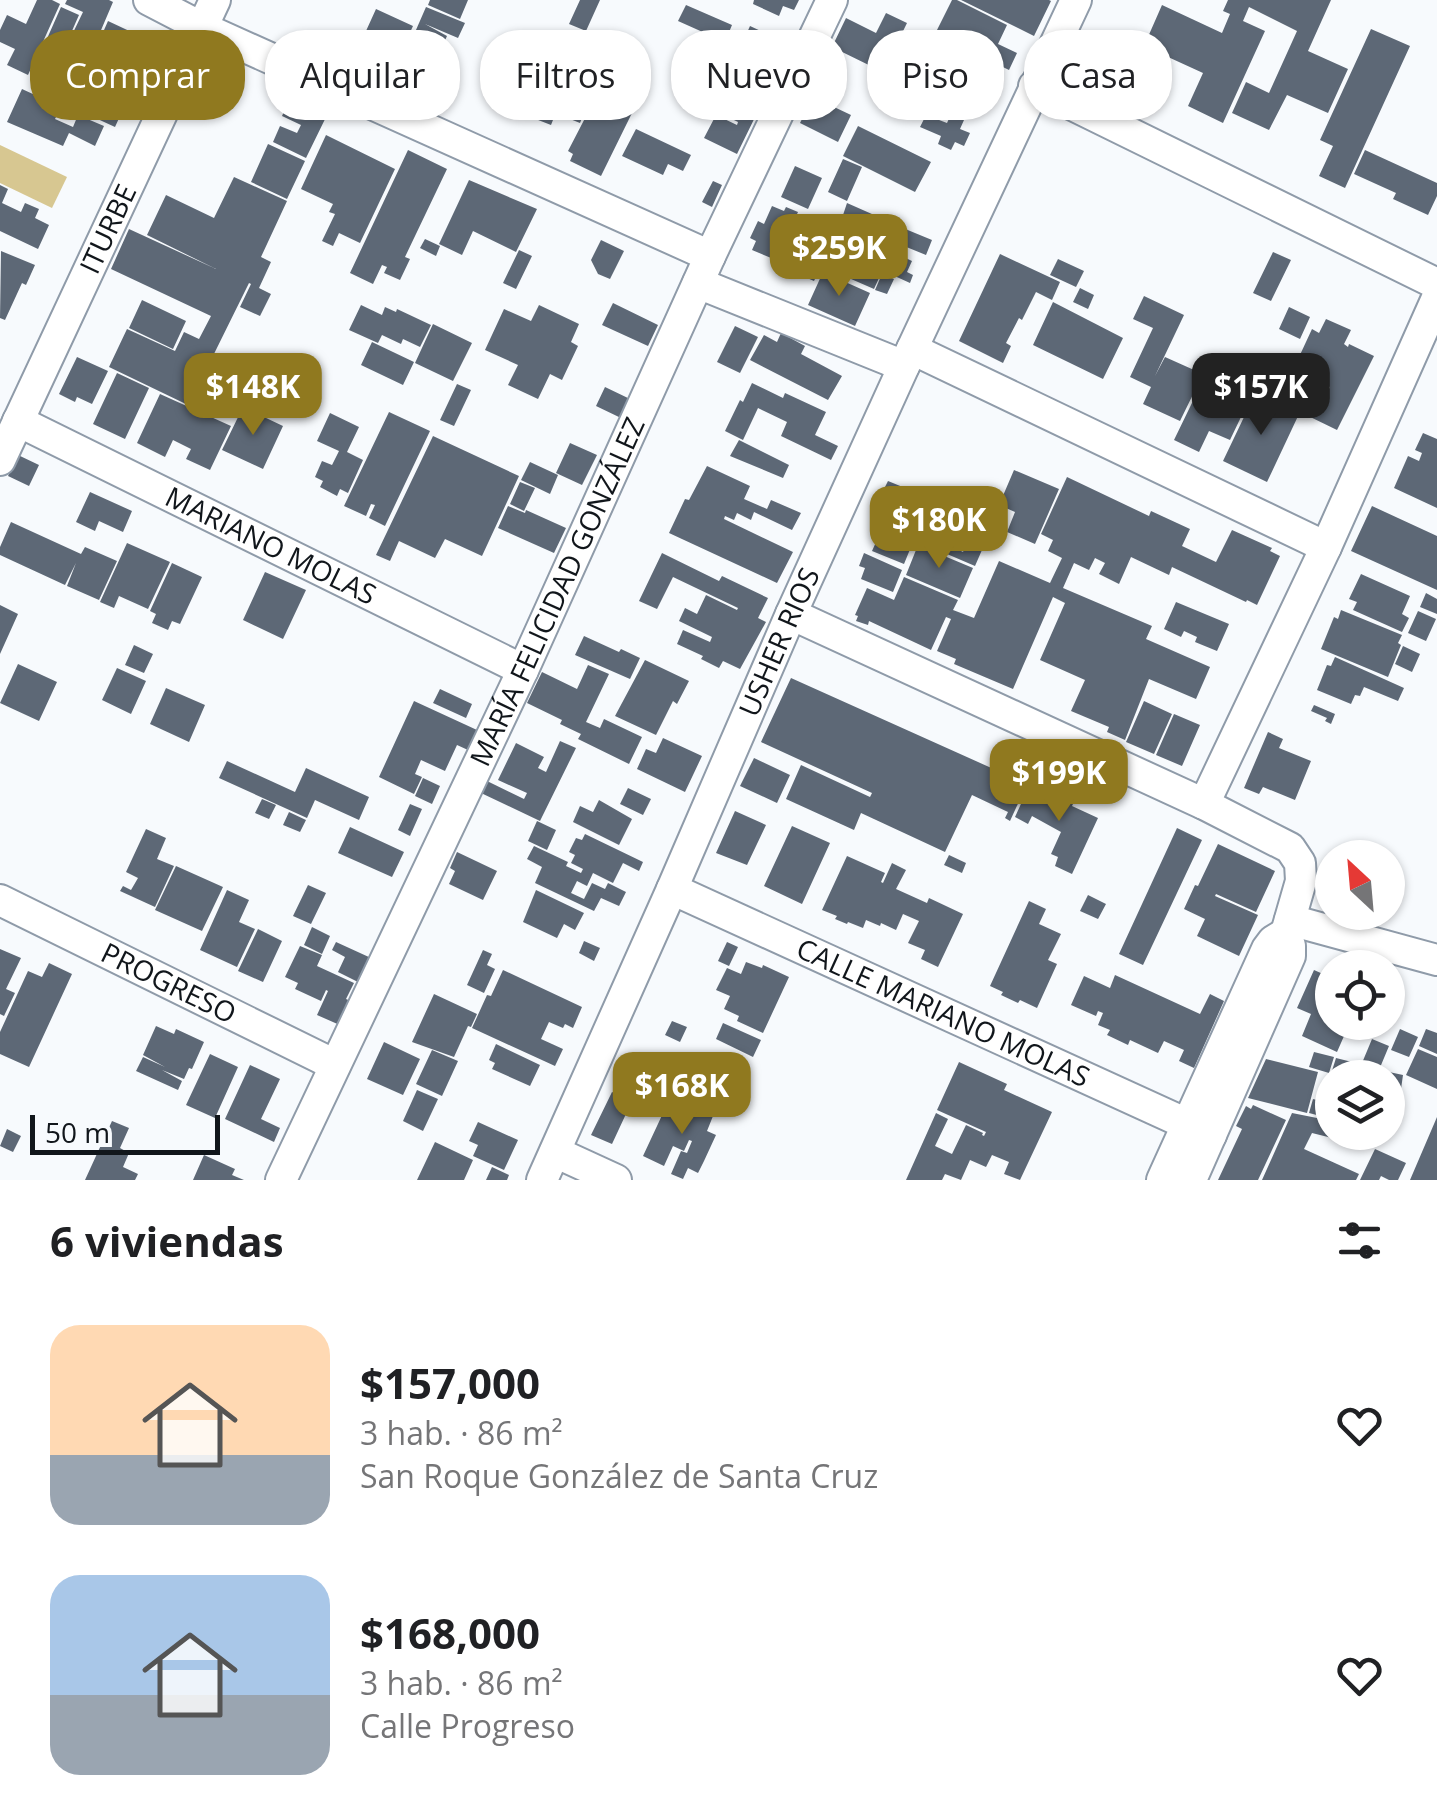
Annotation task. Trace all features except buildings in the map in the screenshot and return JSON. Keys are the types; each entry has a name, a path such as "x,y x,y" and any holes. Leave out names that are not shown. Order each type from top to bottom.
{"street":[{"path":"149,0 209,14 704,270 1326,547"},
{"name":"MARÍA FELICIDAD GONZÁLEZ","path":"281,1180 523,670 704,270 832,0"},
{"name":"USHER RIOS","path":"1061,30 1076,0"},
{"name":"ITURBE","path":"0,460 209,14"},
{"name":"USHER RIOS","path":"542,1180 791,614 1024,108"},
{"path":"1103,120 1437,284"},
{"path":"1204,804 1326,547 1437,298"},
{"name":"MARIANO MOLAS","path":"18,421 523,670"},
{"path":"791,614 1204,804 1290,848 1300,863 1301,881 1288,927 1290,956 1199,1130 1162,1180"},
{"name":"CALLE MARIANO MOLAS","path":"672,889 1199,1130"},
{"name":"PROGRESO","path":"0,900 335,1065"},
{"path":"1288,927 1437,960"},
{"path":"1192,1180 1199,1130"},
{"path":"555,1152 616,1180"}],"shaded area":[{"path":"0,145 67,177 52,208 0,183"}]}
